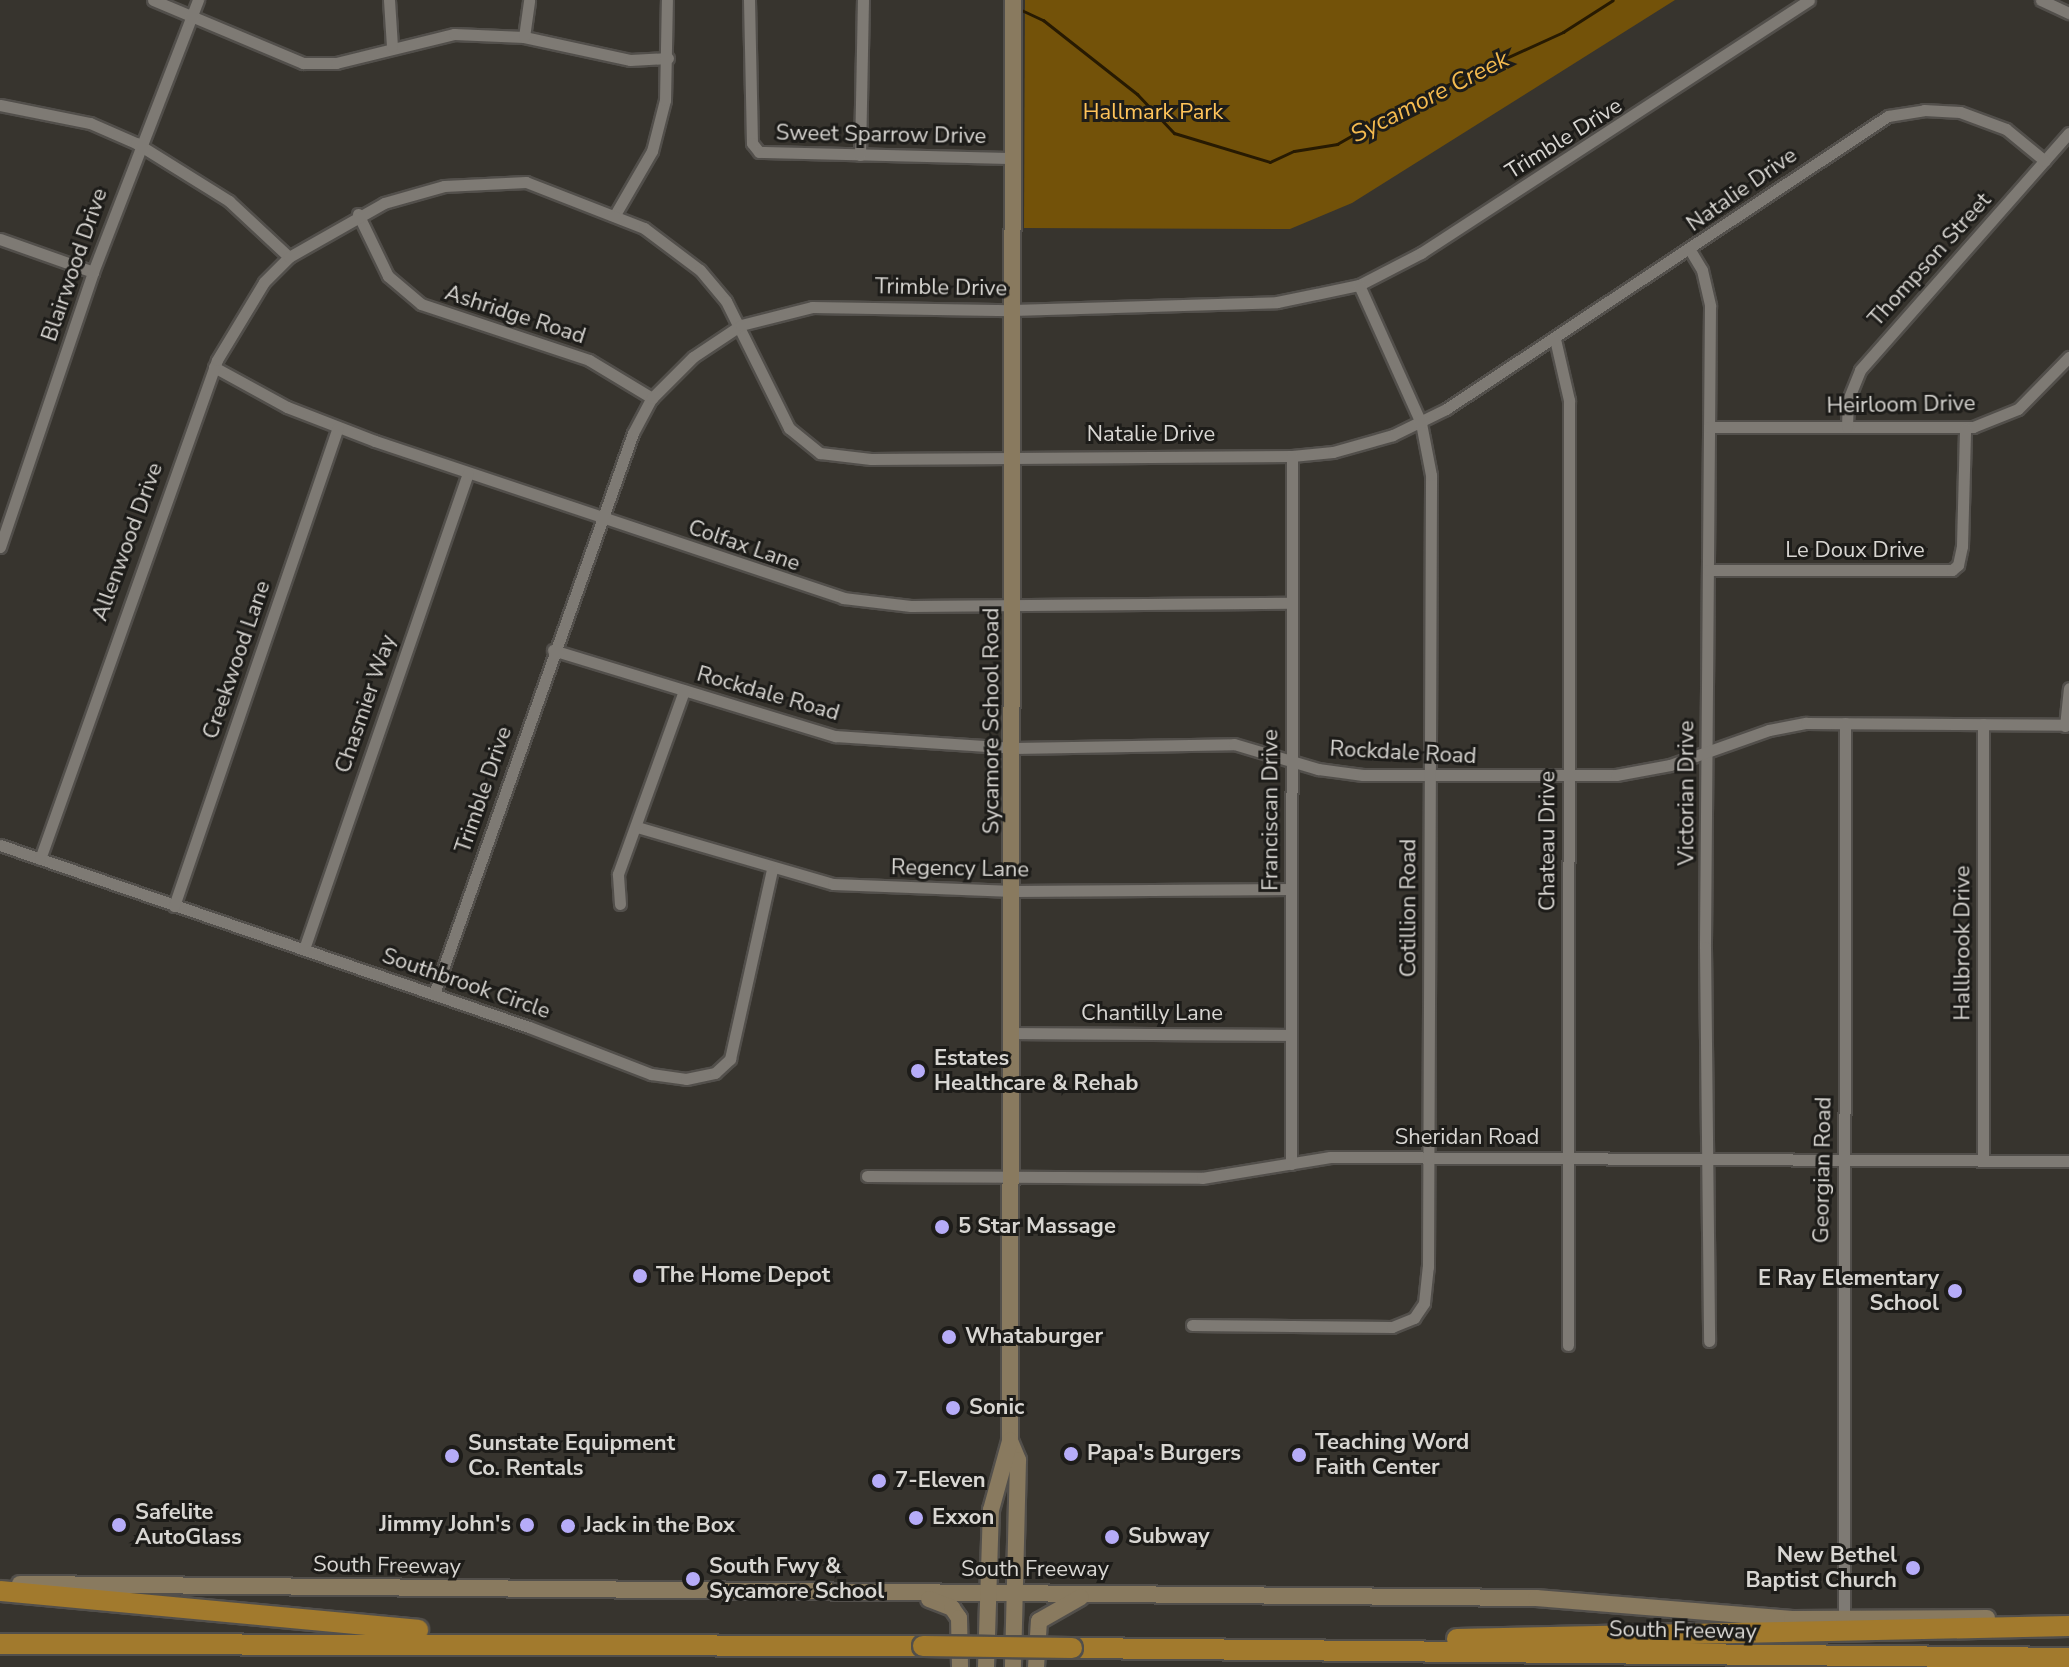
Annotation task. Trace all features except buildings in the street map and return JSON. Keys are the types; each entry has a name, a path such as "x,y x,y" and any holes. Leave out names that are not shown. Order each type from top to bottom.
{"highway":[{"path":"0,1591 257,1611 399,1630 589,1634 612,1643"},
{"path":"1289,1651 1303,1640 2069,1626"},
{"name":"South Freeway","path":"0,1644 612,1643 2069,1658"}],"main road":[{"name":"Sycamore School Road","path":"986,1667 991,1510 1010,1441 1014,748 1013,0"},
{"name":"Sycamore School Road","path":"1010,1441 1018,1460 1013,1667"},
{"name":"South Freeway","path":"0,1584 918,1594 987,1590 1094,1594 1536,1598 1736,1615 2069,1618"},
{"path":"918,1594 952,1608 959,1618 960,1667"},
{"path":"1036,1667 1039,1621 1068,1600 1094,1594"}],"street":[{"path":"153,0 303,63 336,63 392,46 454,34 524,37 630,60 668,58"},
{"name":"Blairwood Drive","path":"0,547 93,272 139,145 198,0"},
{"path":"389,0 392,46"},
{"path":"524,37 529,0"},
{"path":"616,213 652,151 665,100 667,0"},
{"name":"Sweet Sparrow Drive","path":"749,0 752,143 759,152 1013,158"},
{"path":"860,155 863,0"},
{"name":"Trimble Drive","path":"434,994 600,518 652,398 693,357 741,325 812,307 1012,310 1277,302 1359,285 1421,253 1809,0"},
{"path":"2041,0 2069,13"},
{"path":"0,105 90,123 139,145 229,201 289,257"},
{"name":"Natalie Drive","path":"289,257 358,214 444,186 493,180 548,188 616,213 663,239 700,270 741,325 789,428 820,453 871,459 1292,456 1352,447 1421,423 1690,250 1868,127 1903,112 1944,110 1990,121 2045,161"},
{"name":"Thompson Street","path":"1847,427 1848,400 1860,370 2069,133"},
{"name":"Ashridge Road","path":"358,214 388,276 421,304 589,360 652,398"},
{"path":"0,239 93,272"},
{"name":"Victorian Drive","path":"1690,250 1702,270 1710,306 1706,1159 1709,1341"},
{"name":"Allenwood Drive","path":"40,859 214,367 264,282 289,257"},
{"name":"Cotillion Road","path":"1192,1325 1392,1327 1414,1318 1424,1303 1428,1267 1429,1157 1431,475 1421,423 1359,285"},
{"name":"Chateau Drive","path":"1555,339 1569,400 1568,1345"},
{"name":"Heirloom Drive","path":"1709,427 1965,428 2018,409 2069,357"},
{"name":"Colfax Lane","path":"214,367 287,407 338,427 843,598 911,606 1292,603"},
{"name":"Creekwood Lane","path":"174,906 338,427"},
{"name":"Le Doux Drive","path":"1708,570 1952,570 1958,565 1962,546 1965,428"},
{"name":"Franciscan Drive","path":"1291,1164 1292,456"},
{"name":"Chasmier Way","path":"304,949 468,473"},
{"name":"Rockdale Road","path":"553,650 835,736 1014,748 1234,744 1291,762 1363,775 1568,778 1616,775 1707,754 1787,726 1845,723 2067,726"},
{"path":"2067,726 2069,688"},
{"path":"620,904 618,874 684,691"},
{"name":"Georgian Road","path":"1844,1618 1845,723"},
{"name":"Hallbrook Drive","path":"1983,724 1983,1161"},
{"name":"Regency Lane","path":"637,827 772,869 833,884 1013,891 1291,889"},
{"name":"Southbrook Circle","path":"0,845 434,994 651,1074 686,1079 715,1073 730,1059 772,869"},
{"name":"Chantilly Lane","path":"1013,1033 1291,1035"},
{"name":"Sheridan Road","path":"867,1176 1013,1174 1202,1178 1330,1157 2069,1161"}],"green space":[{"name":"Hallmark Park","path":"1025,0 1675,0 1352,203 1290,229 1024,228"}],"waterway":[{"name":"Sycamore Creek","path":"1017,8 1043,20 1137,94 1174,133 1270,162 1294,151 1337,144 1414,100 1563,32 1613,0"}],"place":[{"name":"Estates Healthcare & Rehab","path":"918,1071"},
{"name":"5 Star Massage","path":"942,1227"},
{"name":"The Home Depot","path":"640,1276"},
{"name":"E Ray Elementary School","path":"1955,1291"},
{"name":"Whataburger","path":"949,1337"},
{"name":"Sonic","path":"953,1408"},
{"name":"Papa's Burgers","path":"1071,1454"},
{"name":"Teaching Word Faith Center","path":"1299,1455"},
{"name":"Sunstate Equipment Co. Rentals","path":"452,1456"},
{"name":"7-Eleven","path":"879,1481"},
{"name":"Exxon","path":"916,1518"},
{"name":"Safelite AutoGlass","path":"119,1525"},
{"name":"Jimmy John's","path":"527,1525"},
{"name":"Jack in the Box","path":"568,1526"},
{"name":"Subway","path":"1112,1537"},
{"name":"New Bethel Baptist Church","path":"1913,1568"},
{"name":"South Fwy & Sycamore School","path":"693,1579"}]}
